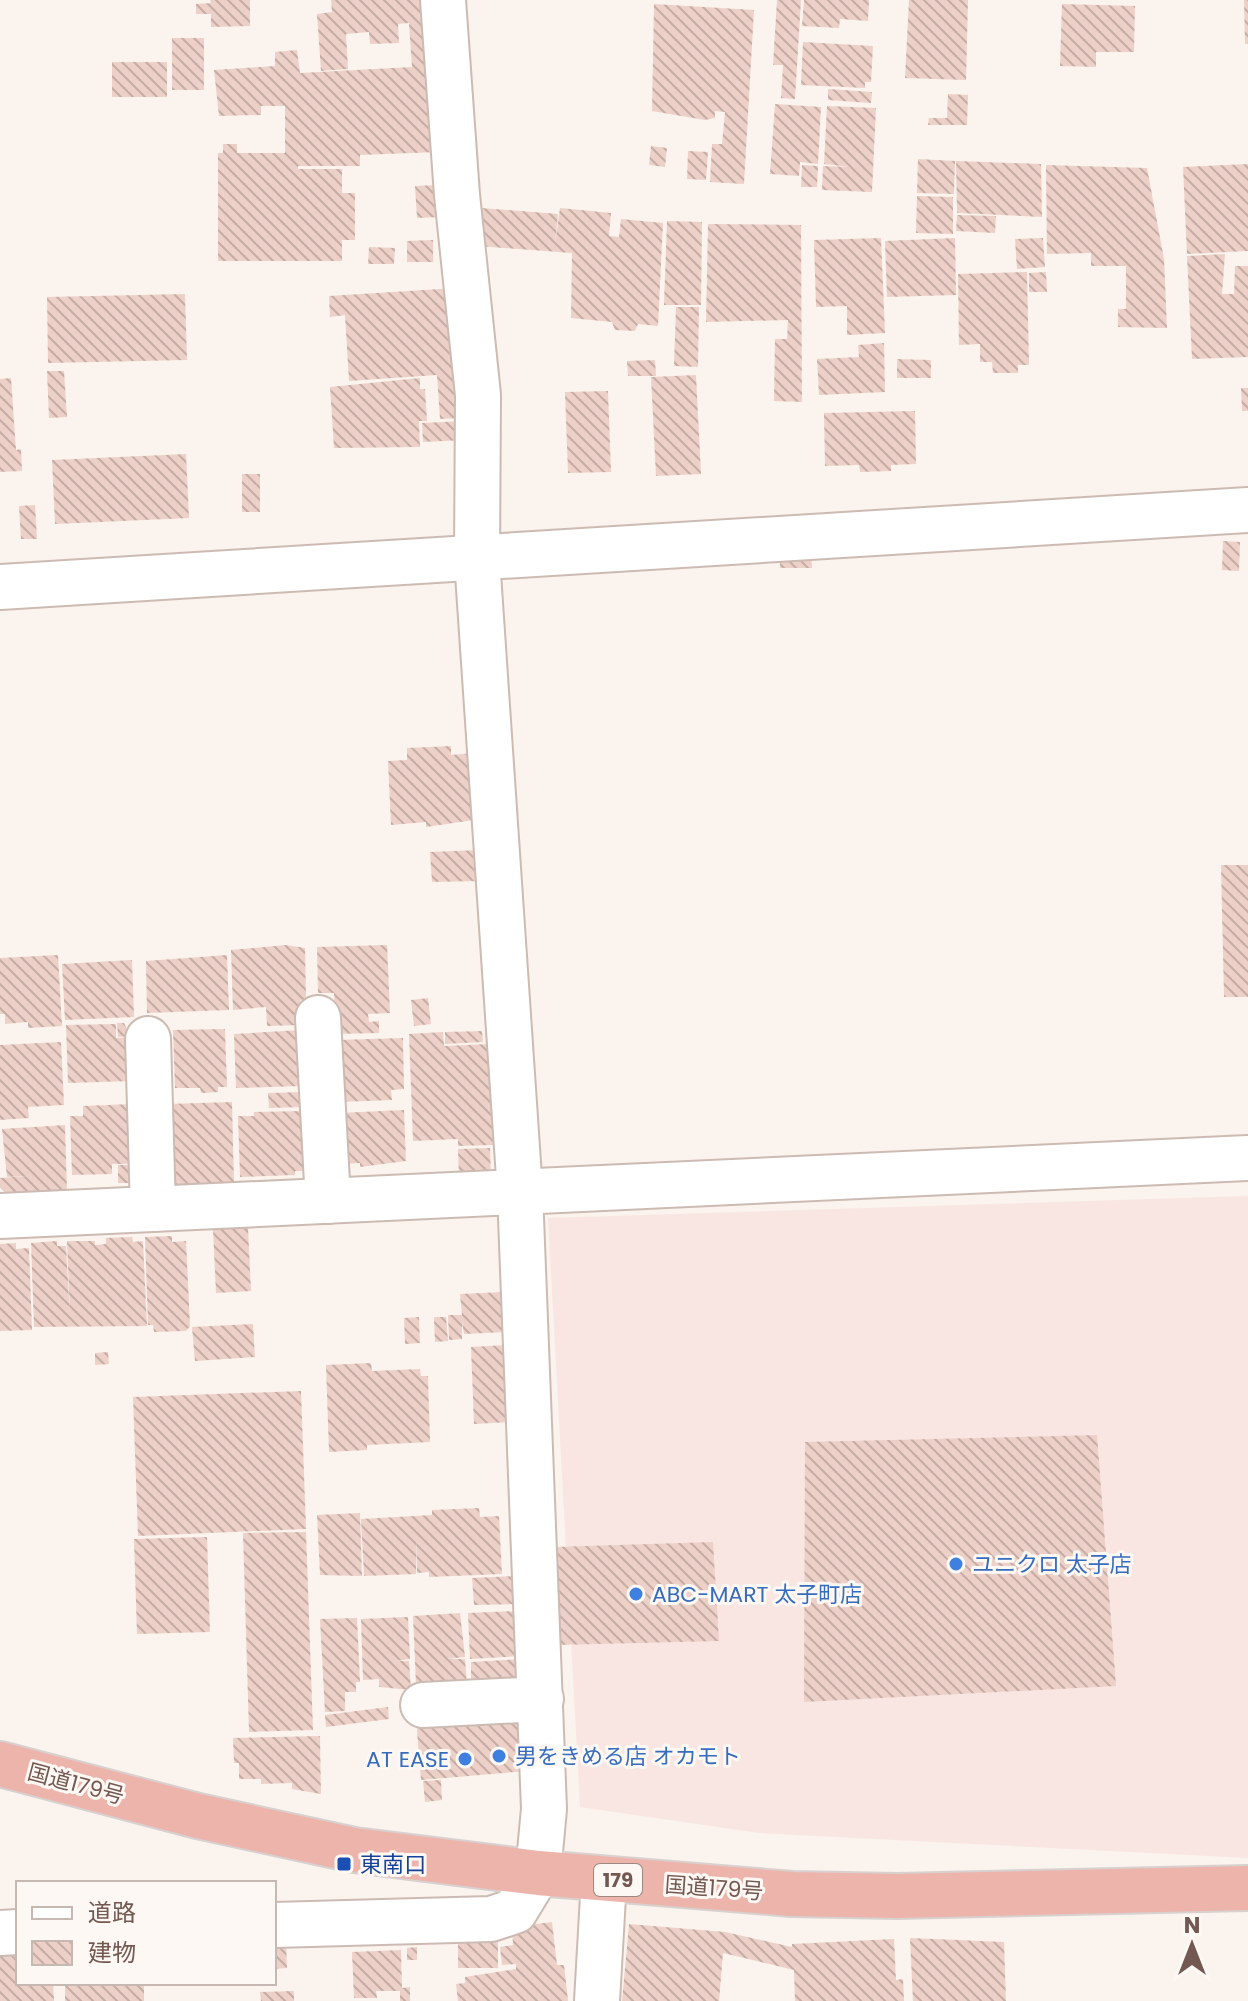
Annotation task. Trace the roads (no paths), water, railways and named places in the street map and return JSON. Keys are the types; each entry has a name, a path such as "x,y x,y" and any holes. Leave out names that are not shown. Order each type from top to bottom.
{"highway":[{"name":"国道179号","path":"0,1764 198,1816 354,1850 538,1873 792,1894 897,1896 1248,1888"}],"street":[{"path":"276,1925 491,1919 515,1911 538,1873 544,1809 520,1192 477,559 478,395 457,195 443,0"},
{"path":"0,587 1248,510"},
{"path":"318,1018 328,1201"},
{"path":"148,1039 153,1209"},
{"path":"0,1216 1248,1158"},
{"path":"423,1705 541,1699"},
{"path":"597,2001 604,1879"}],"place":[{"name":"ユニクロ 太子店","path":"956,1564"},
{"name":"ABC-MART 太子町店","path":"636,1594"},
{"name":"男をきめる店 オカモト","path":"499,1756"},
{"name":"AT EASE","path":"465,1759"},
{"name":"東南口","path":"344,1864"}]}
